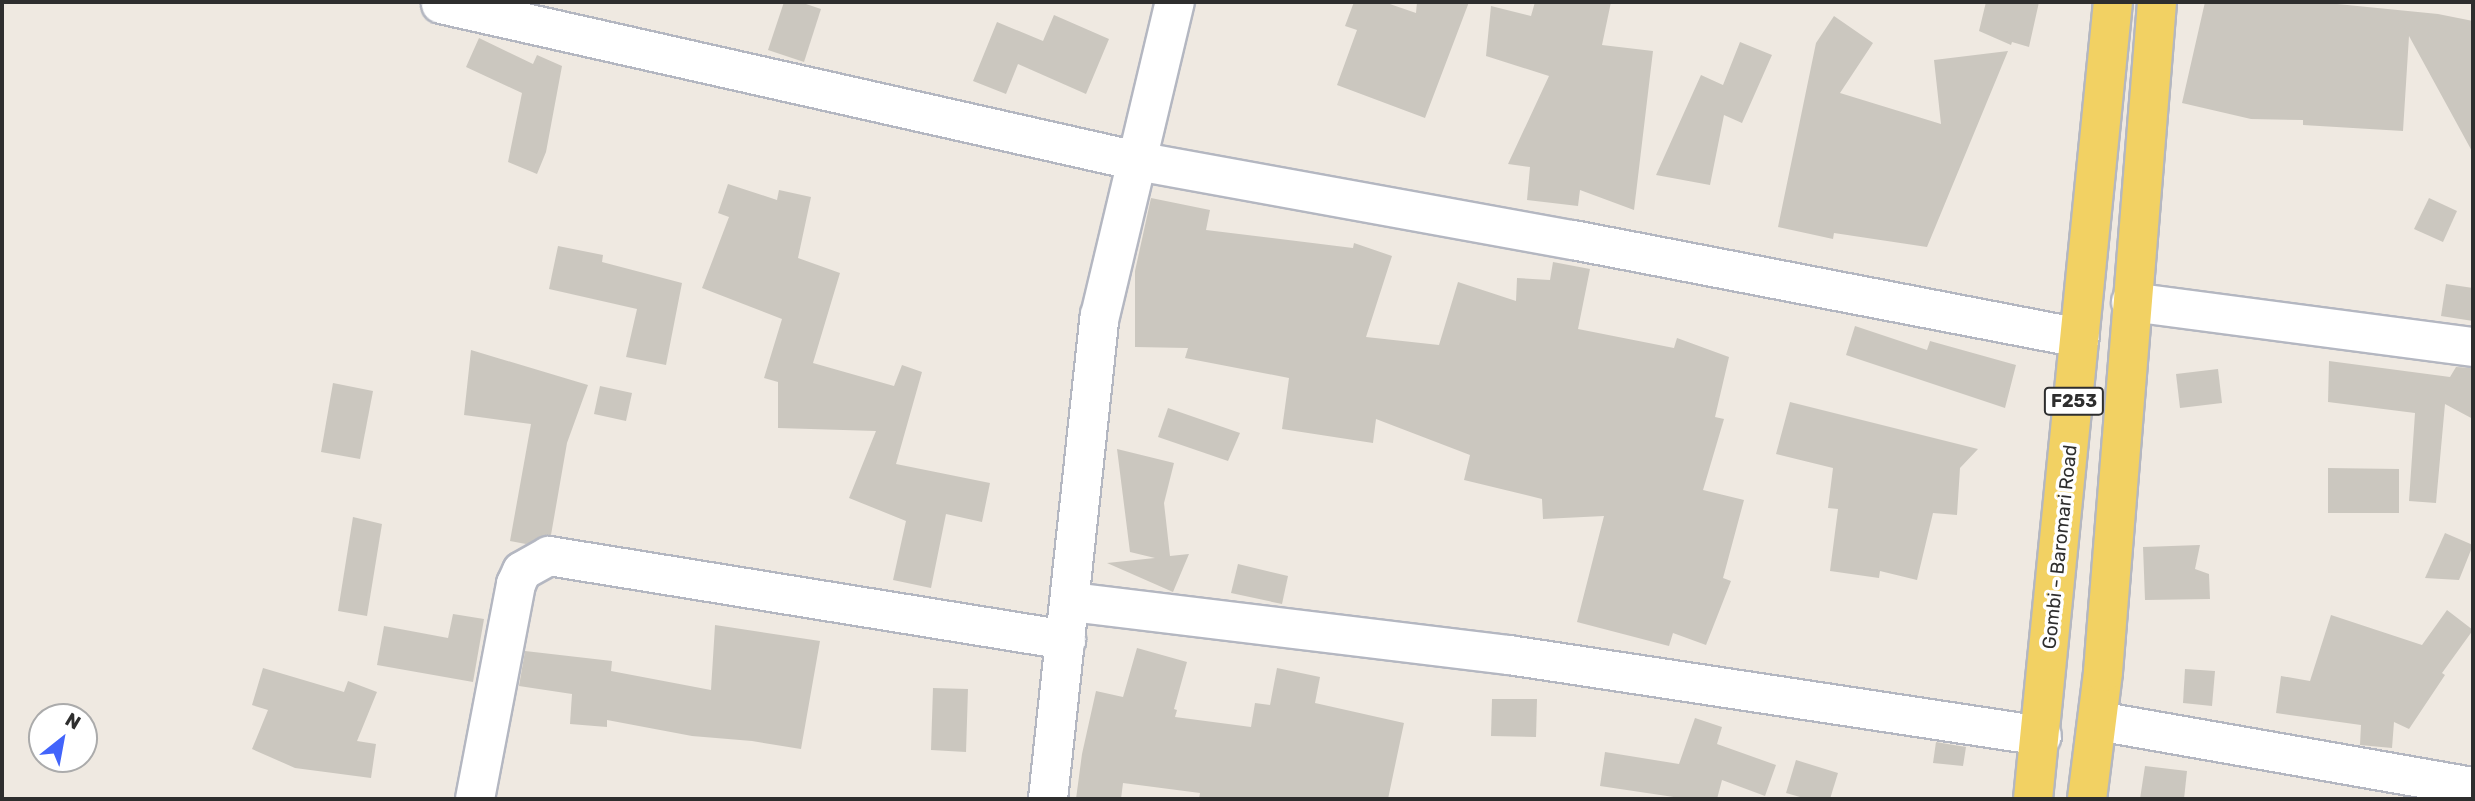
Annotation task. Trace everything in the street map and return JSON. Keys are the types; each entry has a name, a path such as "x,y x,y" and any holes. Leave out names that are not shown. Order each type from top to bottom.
{"main road":[{"name":"Gombi - Baromari Road","path":"2034,799 2113,2"},
{"name":"F253","path":"2087,799 2098,721 2157,2"}],"street":[{"path":"1048,799 1100,316 1175,2"},
{"path":"441,4 1137,161 1573,240 2080,338"},
{"path":"2131,302 2473,347"},
{"path":"475,799 516,584 522,571 549,556 1066,640"},
{"path":"1071,602 1509,655 2042,736"},
{"path":"2098,721 2473,786 2470,799"}],"building":[{"path":"784,2 800,2 821,9 804,62 768,50"},
{"path":"1354,2 1384,2 1416,13 1417,2 1469,2 1425,118 1337,85 1357,30 1345,26"},
{"path":"1535,2 1611,2 1602,45 1653,51 1634,210 1580,190 1578,206 1527,200 1530,167 1508,164 1549,76 1486,56 1491,6 1531,16"},
{"path":"1986,2 2039,2 2029,47 2012,42 2011,45 1979,31"},
{"path":"2205,2 2317,2 2438,14 2473,21 2473,153 2409,36 2403,131 2303,125 2303,120 2251,119 2182,103"},
{"path":"1054,15 1109,39 1086,94 1018,64 1006,94 973,81 997,22 1043,41"},
{"path":"1834,16 1873,43 1840,93 1941,124 1934,60 2008,51 1927,247 1834,233 1833,239 1778,227 1816,43"},
{"path":"479,38 533,64 537,55 562,66 546,152 537,174 508,162 522,93 466,67"},
{"path":"1740,42 1772,55 1742,123 1724,115 1710,185 1656,175 1701,75 1723,85"},
{"path":"728,184 777,200 779,190 811,197 798,258 840,273 813,363 894,386 902,365 922,372 896,464 990,483 982,522 946,514 931,588 893,580 906,521 849,498 876,431 778,428 778,382 764,378 782,319 702,288 729,217 718,213"},
{"path":"1151,198 1210,210 1206,230 1353,248 1354,243 1392,256 1366,337 1439,345 1458,282 1516,301 1517,278 1550,280 1553,262 1590,269 1578,329 1674,348 1677,338 1729,357 1715,417 1724,419 1703,490 1744,500 1723,578 1731,581 1706,645 1673,633 1669,646 1577,622 1604,516 1543,519 1542,499 1464,480 1470,455 1376,419 1373,443 1282,429 1289,378 1185,358 1188,348 1135,347 1135,271"},
{"path":"2429,198 2457,211 2443,242 2414,229"},
{"path":"558,246 603,255 602,262 682,283 666,365 626,357 637,309 549,289"},
{"path":"2446,284 2473,288 2473,321 2441,316"},
{"path":"1855,326 1927,350 1930,341 2016,365 2005,408 1846,355"},
{"path":"471,350 588,385 567,443 551,535 526,544 510,541 531,424 464,415"},
{"path":"2329,361 2450,377 2456,367 2473,368 2473,419 2445,404 2436,503 2409,501 2415,413 2328,402"},
{"path":"2218,369 2222,403 2180,408 2176,374"},
{"path":"333,383 373,391 360,459 321,452"},
{"path":"600,386 632,393 626,421 594,414"},
{"path":"1790,402 1978,449 1960,468 1957,515 1933,513 1917,580 1880,571 1879,578 1830,571 1838,509 1828,508 1833,468 1776,454"},
{"path":"1168,408 1240,433 1228,461 1158,437"},
{"path":"1117,449 1174,463 1164,503 1170,556 1189,554 1173,592 1107,563 1155,558 1130,552"},
{"path":"2328,468 2399,469 2399,513 2328,513"},
{"path":"353,517 382,524 367,616 338,611"},
{"path":"2445,533 2473,545 2459,580 2425,578"},
{"path":"2200,545 2195,569 2209,574 2210,599 2145,600 2143,547"},
{"path":"1238,564 1288,576 1282,604 1231,593"},
{"path":"2447,610 2473,630 2442,673 2445,675 2409,729 2394,722 2392,748 2360,745 2361,725 2276,713 2281,676 2310,681 2331,615 2422,645"},
{"path":"453,614 484,619 473,682 377,665 384,626 448,638"},
{"path":"715,625 820,641 801,749 752,741 692,736 607,720 607,727 570,724 572,694 519,686 525,651 612,661 611,671 711,690"},
{"path":"1137,648 1187,662 1174,709 1177,710 1175,717 1251,727 1255,703 1270,705 1277,668 1320,677 1315,703 1404,723 1388,799 1199,799 1200,793 1123,783 1121,799 1076,799 1082,754 1096,691 1123,697"},
{"path":"263,668 344,692 348,681 377,692 357,741 376,744 371,778 295,768 252,749 268,710 252,705"},
{"path":"2185,669 2215,671 2212,706 2183,703"},
{"path":"933,688 968,689 966,752 931,750"},
{"path":"1492,699 1537,699 1536,737 1491,736"},
{"path":"1695,718 1722,727 1717,744 1776,765 1765,796 1722,780 1717,799 1687,799 1600,786 1605,752 1679,764"},
{"path":"1936,742 1966,747 1963,766 1933,763"},
{"path":"1796,760 1838,773 1830,799 1807,799 1786,793"},
{"path":"2145,766 2187,771 2184,799 2140,799"}]}
